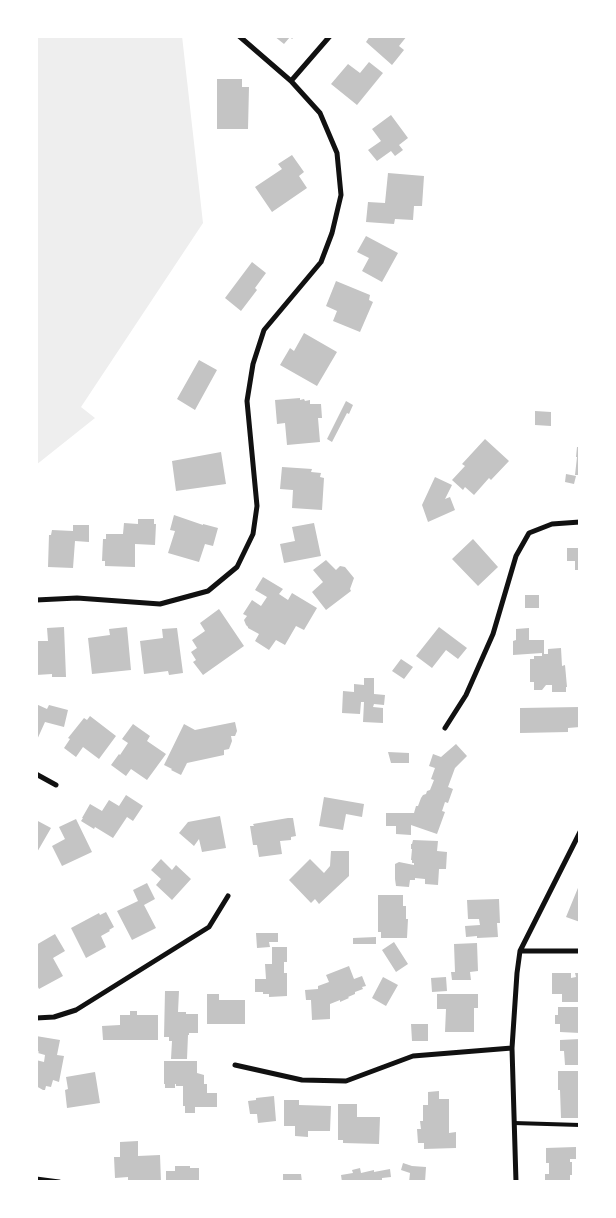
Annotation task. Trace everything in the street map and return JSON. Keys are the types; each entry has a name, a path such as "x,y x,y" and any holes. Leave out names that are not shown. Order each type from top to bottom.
{"street":[{"path":"36,600 77,598 160,604 208,591 237,567 253,534 257,506 247,401 253,364 264,330 321,262 332,233 341,195 337,153 320,113 291,81 239,36"},
{"path":"291,81 330,36"},
{"path":"444,728 466,695 493,634 516,556 530,533 552,524 580,522"},
{"path":"36,774 56,785"},
{"path":"516,1182 512,1048 520,951 580,832"},
{"path":"36,1018 54,1017 76,1010 209,928 228,896"},
{"path":"520,951 580,951"},
{"path":"235,1065 302,1080 346,1080 413,1056 512,1048"},
{"path":"36,1179 59,1182"}],"lane":[{"path":"514,1122 580,1125"}],"shaded area":[{"path":"36,36 182,36 203,223 81,407 95,418 36,465"}],"building":[{"path":"274,36 295,36 292,39 290,37 284,44"},
{"path":"370,36 407,36 399,46 404,50 392,65 366,42"},
{"path":"369,62 383,73 357,105 331,84 348,64 360,73"},
{"path":"217,79 242,79 242,87 249,87 248,129 217,129"},
{"path":"391,115 408,138 399,145 403,150 395,156 391,151 377,161 368,150 381,141 372,129"},
{"path":"292,155 304,172 299,176 307,188 272,212 255,187 282,169 278,164"},
{"path":"388,173 424,176 422,206 414,206 413,220 395,219 394,224 366,222 368,202 385,203"},
{"path":"366,236 398,253 382,282 362,271 369,258 357,252"},
{"path":"252,262 266,273 255,288 257,290 241,311 225,298"},
{"path":"336,281 370,295 369,300 373,302 360,332 333,321 337,311 326,306"},
{"path":"304,333 337,352 317,386 280,365 290,348 294,351"},
{"path":"199,360 217,370 195,410 177,399"},
{"path":"300,398 300,400 304,399 305,401 310,400 310,404 321,404 322,418 318,418 320,442 287,445 285,423 277,424 275,400"},
{"path":"346,401 353,405 332,442 327,439"},
{"path":"535,411 551,412 551,426 535,425"},
{"path":"485,439 509,461 491,480 489,478 474,495 465,487 463,490 452,480 465,466 462,464"},
{"path":"577,447 580,447 580,475 575,475"},
{"path":"221,452 226,484 176,491 172,461"},
{"path":"282,467 312,469 311,472 321,473 320,477 324,478 322,510 292,508 293,490 280,489"},
{"path":"566,474 576,476 574,484 565,482"},
{"path":"435,477 452,485 445,499 450,497 455,510 428,522 422,505"},
{"path":"174,515 218,528 213,546 205,544 199,562 168,553 175,531 170,530"},
{"path":"138,519 154,519 154,524 156,524 155,545 135,544 135,567 105,566 105,561 102,561 103,539 106,539 106,534 123,534 124,523 138,524"},
{"path":"314,523 321,556 284,563 280,544 295,541 292,527"},
{"path":"73,525 89,525 89,542 75,541 73,568 48,567 49,535 51,535 52,530 73,531"},
{"path":"473,539 498,567 478,586 452,559"},
{"path":"567,548 580,548 580,570 575,570 575,561 567,561"},
{"path":"326,560 336,570 340,566 345,567 354,578 351,591 326,610 312,592 323,582 313,570"},
{"path":"263,577 283,589 279,594 288,600 292,593 317,608 304,630 296,626 285,645 276,640 269,650 255,641 259,634 248,628 244,620 247,616 243,614 252,600 261,606 267,597 255,590"},
{"path":"525,595 539,595 539,608 525,608"},
{"path":"219,609 244,646 203,675 193,662 196,660 191,652 197,648 192,640 205,631 200,623"},
{"path":"64,627 66,677 52,677 52,674 36,675 36,641 48,641 47,628"},
{"path":"127,627 131,670 92,674 88,638 110,635 109,629"},
{"path":"439,627 467,648 458,659 446,650 432,668 416,656"},
{"path":"177,628 183,673 169,675 168,671 144,674 140,641 163,638 162,629"},
{"path":"529,628 529,640 544,640 544,654 548,654 548,649 561,648 562,666 565,665 566,692 552,692 552,685 546,685 542,690 534,690 534,682 530,682 530,659 534,659 534,656 542,656 542,653 513,655 513,641 516,640 516,629"},
{"path":"401,659 413,667 404,679 392,671"},
{"path":"364,678 374,678 374,694 385,695 384,705 374,704 373,707 383,708 383,723 363,722 364,702 361,702 360,714 342,713 343,691 354,692 354,684 364,685"},
{"path":"36,704 47,709 49,705 68,710 64,727 45,722 36,742"},
{"path":"580,707 580,727 568,728 568,732 520,733 520,708"},
{"path":"90,716 116,736 99,759 83,747 76,757 64,748 70,739 68,738 84,718 87,720"},
{"path":"235,722 237,731 235,736 231,736 232,741 229,749 224,750 224,755 187,763 181,775 164,765 184,724 195,730"},
{"path":"133,724 150,736 147,741 166,754 147,780 131,769 126,776 111,765 128,743 122,739"},
{"path":"456,744 467,756 455,768 448,787 453,789 448,803 445,802 442,811 445,812 437,834 411,825 411,835 396,834 396,826 386,826 386,813 414,813 416,806 418,806 423,795 430,790 434,780 431,779 435,768 429,766 433,754 441,757"},
{"path":"388,752 409,753 409,763 391,763"},
{"path":"126,795 143,806 133,821 127,817 113,838 81,821 90,804 102,811 109,800 119,806"},
{"path":"324,797 364,804 362,817 346,814 343,830 319,826"},
{"path":"220,816 226,848 202,852 199,839 194,846 179,833 188,822"},
{"path":"293,818 296,836 291,837 291,840 280,841 282,854 259,857 257,845 253,845 250,826"},
{"path":"76,819 92,852 62,866 52,846 65,839 59,827"},
{"path":"36,820 51,828 36,854"},
{"path":"413,840 438,841 437,851 447,852 446,869 439,869 438,885 425,884 425,879 415,878 415,880 410,880 409,887 396,886 395,864 399,862 414,865 411,860 411,844"},
{"path":"331,851 349,851 349,876 319,904 315,899 311,903 289,880 310,859 324,873 330,866"},
{"path":"161,859 172,870 176,865 191,879 172,900 156,885 161,879 151,870"},
{"path":"147,883 155,899 144,905 156,928 132,940 117,911 138,901 133,890"},
{"path":"580,883 580,922 566,917"},
{"path":"378,895 403,895 403,906 406,906 406,919 408,919 407,938 381,938 381,932 378,932"},
{"path":"499,899 500,923 497,923 498,937 466,937 465,926 480,925 479,919 468,919 467,900"},
{"path":"106,912 114,927 101,936 106,947 86,958 71,928 99,913 100,915"},
{"path":"256,933 278,933 278,942 269,942 270,947 257,948"},
{"path":"55,934 65,951 53,958 63,976 39,989 36,983 36,945"},
{"path":"376,937 376,944 353,944 353,938"},
{"path":"394,942 408,964 396,972 382,950"},
{"path":"477,943 478,971 470,972 471,980 452,980 451,972 455,972 454,944"},
{"path":"272,947 287,947 287,962 284,962 284,973 287,973 287,996 269,997 269,994 255,992 255,979 266,979 265,964 272,964"},
{"path":"349,966 354,979 362,976 366,986 349,998 330,1004 330,1019 312,1020 311,1000 306,1000 305,990 318,989 318,986 329,982 326,975"},
{"path":"552,973 571,973 571,978 576,977 575,973 580,973 580,1002 562,1002 562,994 552,994"},
{"path":"383,977 398,985 386,1006 372,998"},
{"path":"446,977 447,991 432,992 431,978"},
{"path":"165,991 179,991 178,1012 198,1014 198,1033 189,1033 188,1035 187,1059 171,1059 172,1041 169,1041 169,1037 164,1037"},
{"path":"207,994 219,994 219,1000 245,1000 245,1024 207,1024"},
{"path":"437,994 478,994 478,1008 474,1008 474,1032 445,1032 446,1009 437,1009"},
{"path":"558,1007 580,1007 580,1033 560,1032 560,1024 555,1024 555,1015 558,1015"},
{"path":"130,1011 137,1011 137,1015 158,1015 158,1040 103,1040 102,1026 120,1025 120,1015 130,1015"},
{"path":"411,1024 428,1024 428,1041 412,1041"},
{"path":"36,1036 60,1040 57,1055 64,1056 59,1082 53,1080 51,1087 46,1086 45,1090 36,1086 36,1060 44,1062 45,1055 38,1053 36,1049"},
{"path":"580,1039 580,1065 565,1065 564,1051 560,1051 560,1040"},
{"path":"164,1061 197,1061 197,1073 204,1075 207,1093 217,1093 217,1107 195,1107 195,1113 185,1113 183,1086 176,1086 175,1084 175,1088 165,1088"},
{"path":"558,1071 580,1071 580,1118 561,1118"},
{"path":"95,1072 100,1103 67,1108 65,1090 68,1089 66,1077"},
{"path":"439,1091 439,1099 449,1099 449,1133 456,1132 456,1148 424,1149 424,1143 418,1143 417,1129 421,1129 420,1121 423,1121 423,1105 428,1105 428,1092"},
{"path":"274,1096 276,1121 258,1123 257,1114 250,1114 248,1101"},
{"path":"284,1100 299,1100 299,1105 331,1106 330,1131 308,1131 308,1137 295,1136 295,1126 284,1126"},
{"path":"338,1104 357,1104 357,1117 380,1117 379,1144 343,1143 343,1140 338,1140"},
{"path":"138,1141 138,1156 160,1155 161,1182 128,1182 128,1177 115,1178 114,1157 120,1157 120,1142"},
{"path":"576,1147 576,1159 570,1159 570,1162 572,1162 572,1175 570,1175 570,1182 545,1182 545,1174 549,1174 549,1163 546,1163 546,1148"},
{"path":"403,1163 426,1167 425,1182 409,1182 410,1173 401,1170"},
{"path":"175,1166 199,1168 199,1182 166,1182 166,1171 175,1171"},
{"path":"360,1168 361,1173 390,1169 391,1177 382,1178 382,1182 342,1182 341,1175 353,1173 352,1170"},
{"path":"283,1174 301,1174 302,1182 283,1182"}]}
